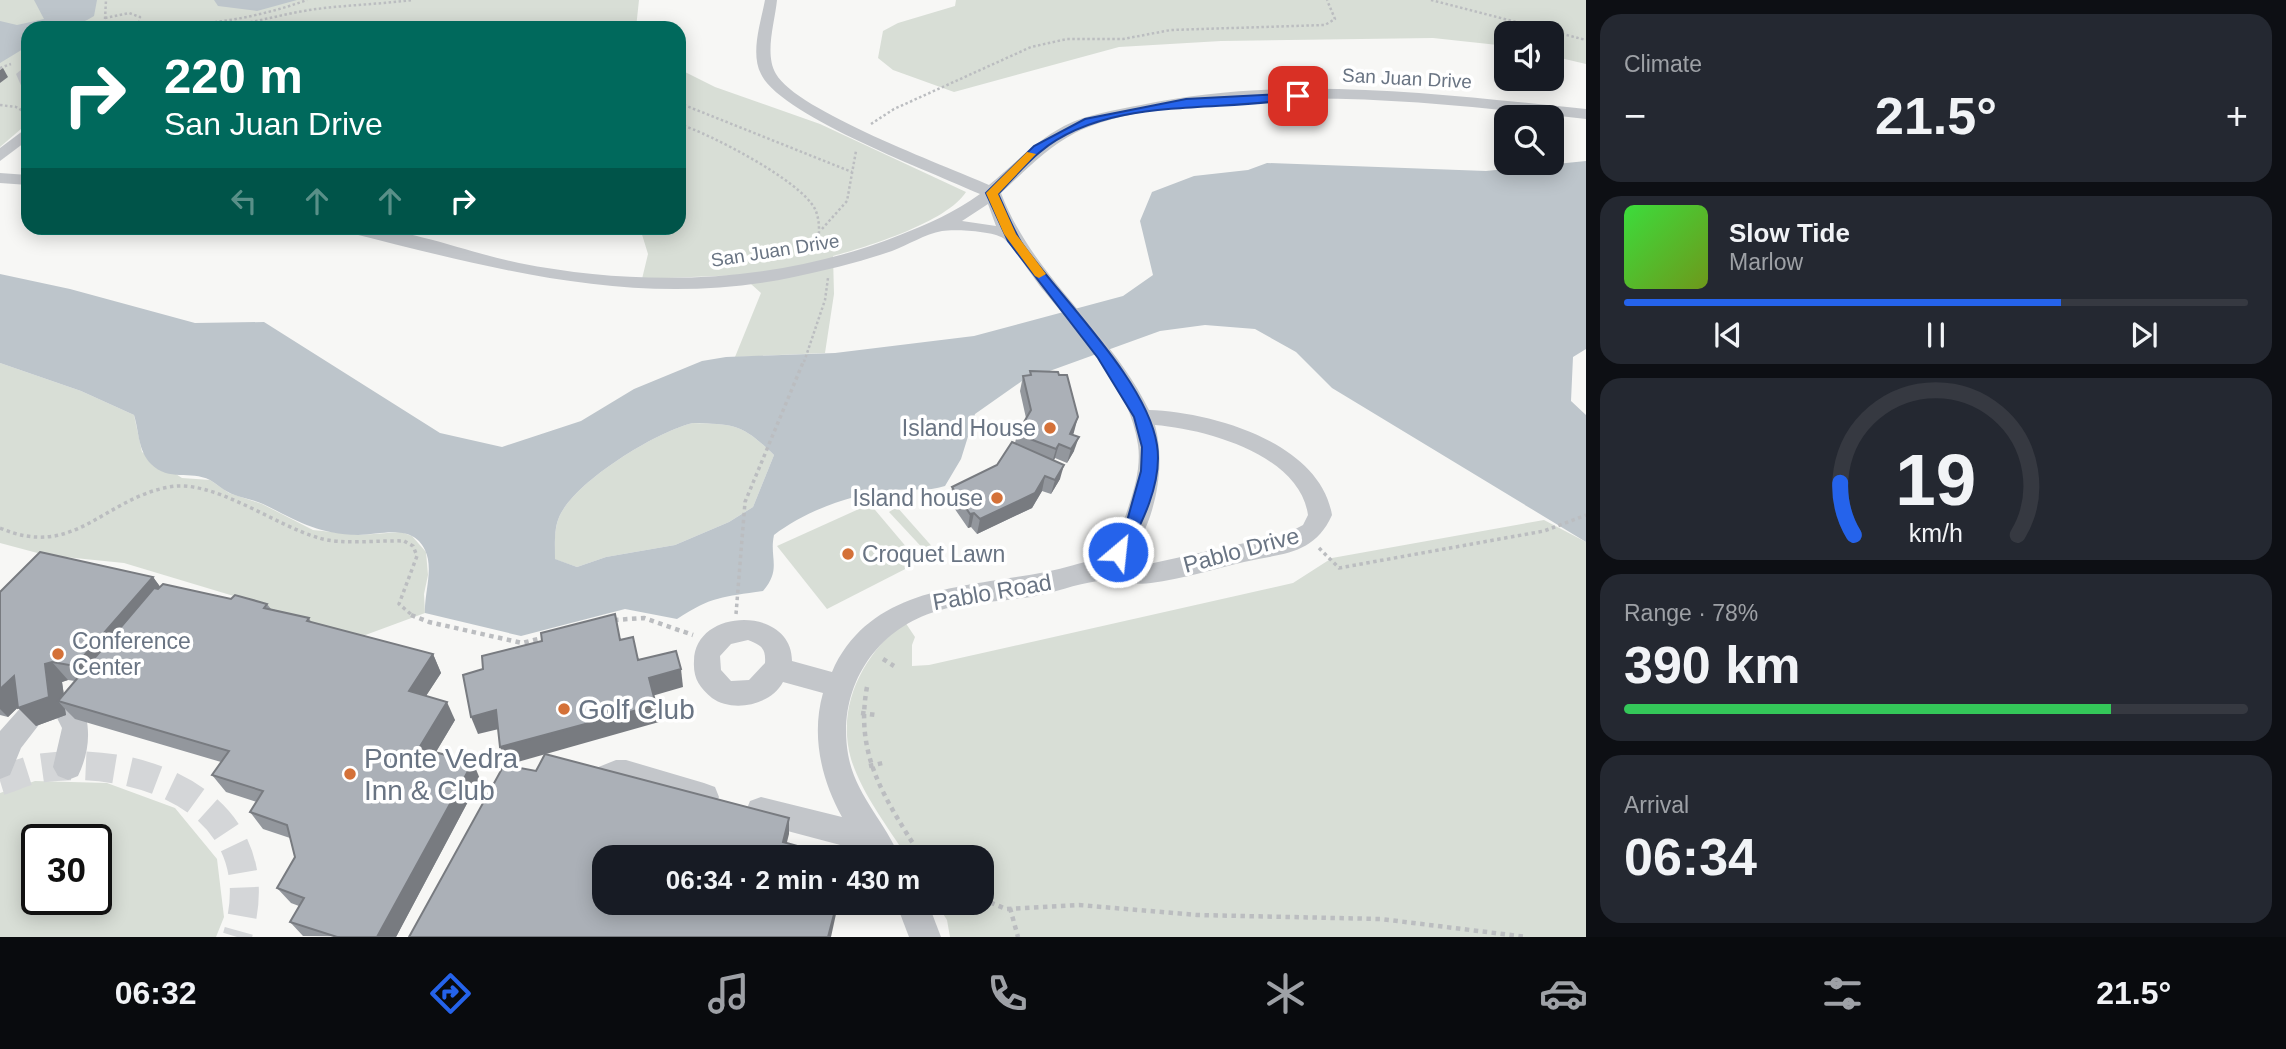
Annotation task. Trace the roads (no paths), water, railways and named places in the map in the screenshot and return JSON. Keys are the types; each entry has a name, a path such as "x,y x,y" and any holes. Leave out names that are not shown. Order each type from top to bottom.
{"street":[{"path":"771,0 763,58 768,74 797,103 992,193 1010,234 1103,355 1141,417 1150,447 1145,493 1135,521 1118,552 1101,571"},
{"name":"San Juan Drive","path":"381,235 539,273 612,282 729,281 823,266 873,252 938,226 992,193 1038,148 1071,128 1102,117 1167,105 1236,98 1340,96 1470,102 1586,114"},
{"path":"0,156 21,138"},
{"path":"0,178 21,180"},
{"path":"938,226 974,226 1010,234"},
{"name":"Pablo Drive","path":"1101,571 1149,574 1286,544 1306,536 1320,518 1316,493 1267,449 1236,434 1199,424 1141,417"},
{"name":"Pablo Road","path":"877,845 842,785 834,751 831,718 838,685 845,668 865,642 899,615 919,606 1046,584 1101,571"},
{"path":"778,669 838,685"},
{"path":"65,706 70,708 76,728 68,767"},
{"path":"0,766 10,740 34,713"},
{"path":"601,780 616,772 626,773 869,845"},
{"path":"917,915 925,937"}],"tunnel":[{"path":"0,781 41,768 81,766 122,770 160,781 193,799 220,823 238,854 244,892 237,937"}],"place":[{"name":"Island House","path":"1050,428"},
{"name":"Island house","path":"997,498"},
{"name":"Croquet Lawn","path":"848,554"},
{"name":"Conference Center","path":"58,654"},
{"name":"Golf Club","path":"564,709"},
{"name":"Ponte Vedra Inn & Club","path":"350,774"}]}
